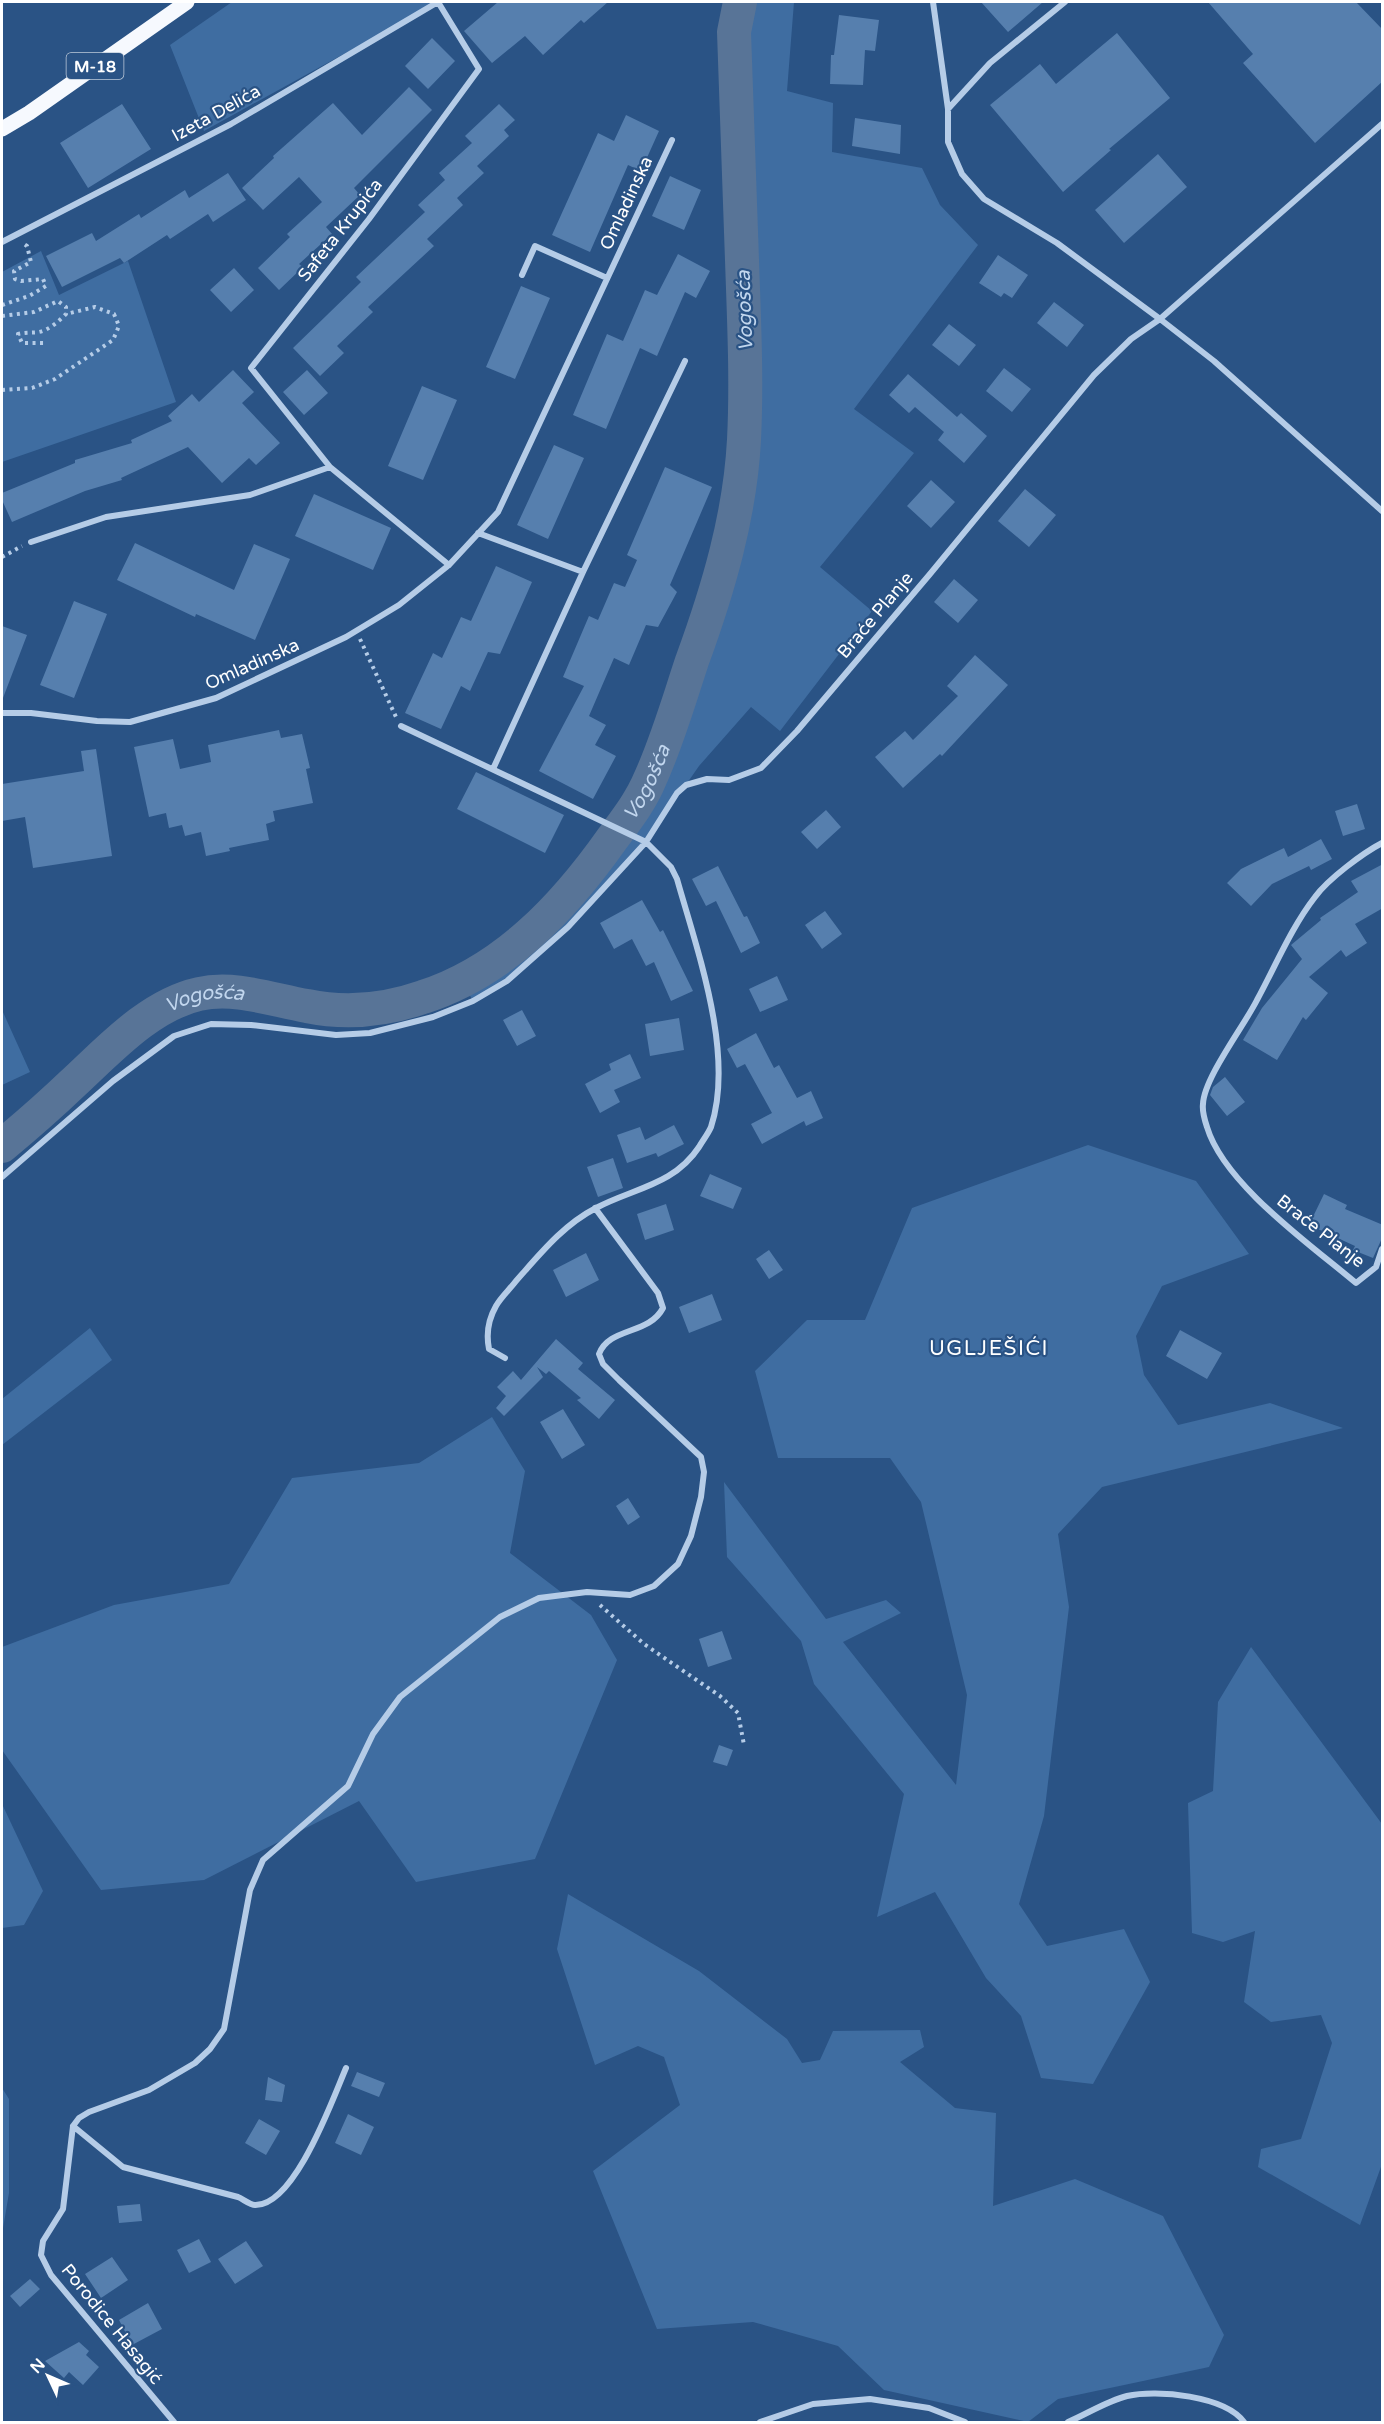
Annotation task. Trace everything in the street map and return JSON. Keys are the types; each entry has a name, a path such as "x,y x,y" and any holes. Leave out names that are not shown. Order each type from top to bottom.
{"main road":[{"name":"M-18","path":"2,129 29,113 187,2"}],"street":[{"name":"Izeta Delića","path":"2,242 231,124 438,2"},
{"name":"Safeta Krupića","path":"438,2 479,69 369,219 251,368 330,467 449,565"},
{"path":"933,2 948,109 948,142 962,174 984,199 1058,243 1214,361 1383,512"},
{"path":"948,109 990,63 1065,2"},
{"name":"Braće Planje","path":"2,1178 113,1081 174,1036 211,1024 252,1025 336,1035 369,1034 433,1017 473,1001 507,981 568,927 646,842 686,785 707,779 729,780 761,768 797,731 901,609 1094,375 1131,339 1160,319 1383,124"},
{"name":"Omladinska","path":"2,713 31,713 97,721 130,722 216,698 346,637 399,605 449,565 498,512 672,140"},
{"name":"Omladinska","path":"522,275 535,246 607,278"},
{"path":"493,769 583,573 685,361"},
{"path":"31,542 106,517 250,495 330,467"},
{"path":"478,533 583,573"},
{"path":"401,726 646,842 671,867 677,879 714,1011 718,1082 710,1130 690,1161 670,1177 595,1208 547,1246 496,1305 486,1333 489,1349 505,1358"},
{"name":"Braće Planje","path":"1383,843 1361,856 1316,895 1284,945 1257,1000 1214,1072 1203,1104 1207,1128 1217,1148 1260,1202 1356,1283 1376,1267 1383,1249"},
{"path":"346,2068 310,2151 292,2179 269,2201 255,2205 238,2197 123,2166 74,2126 79,2118 89,2112 149,2090 195,2063 210,2049 224,2029 250,1890 263,1860 348,1786 373,1734 400,1697 500,1617 539,1598 587,1592 630,1595 654,1587 678,1564 691,1536 701,1497 704,1472 701,1456 603,1364 599,1354 602,1346 608,1340 650,1323 658,1318 663,1308 658,1293 595,1208"},
{"name":"Porodice Hasagić","path":"74,2126 67,2165 63,2209 43,2241 41,2255 51,2275 174,2422"},
{"path":"1068,2422 1127,2396 1170,2394 1214,2402 1239,2415 1244,2422"},
{"path":"760,2422 813,2404 870,2399 929,2408 965,2422"}],"path":[{"path":"2,305 29,296 46,286 43,279 21,281 15,279 14,271 31,262 27,246 13,236"},
{"path":"2,316 34,312 58,302 66,307 66,314"},
{"path":"2,390 32,388 55,379 113,340 119,326 114,314 95,307 66,314 40,332 28,331 18,334 22,343 46,343"},
{"path":"2,556 31,542"},
{"path":"356,630 401,726"},
{"path":"587,1592 623,1628 720,1696 732,1707 738,1713 744,1745"}],"shaded area":[{"path":"232,2 438,2 204,131 170,45"},
{"path":"740,2 794,2 787,91 833,103 832,152 922,168 940,205 978,245 854,409 914,453 820,567 872,611 780,731 751,707 699,766 646,842 529,964 473,1001 462,981 491,964 529,936 567,898 633,811 650,780 710,612 733,525 744,443 746,356 734,32"},
{"path":"41,251 59,295 128,261 176,402 2,462 2,272"},
{"path":"2,1010 30,1072 2,1085"},
{"path":"1088,1145 1196,1181 1249,1254 1162,1286 1136,1336 1144,1375 1178,1425 1270,1403 1343,1428 1102,1487 1058,1534 1069,1607 1044,1816 1019,1904 1047,1946 1124,1929 1150,1982 1093,2084 1041,2078 1021,2016 986,1978 935,1892 877,1917 904,1794 814,1684 801,1641 727,1557 724,1482 826,1619 886,1600 901,1613 843,1642 956,1785 967,1695 921,1502 890,1458 778,1458 755,1371 807,1320 865,1320 912,1208"},
{"path":"90,1328 112,1360 2,1445 2,1399"},
{"path":"492,1417 525,1471 510,1553 591,1615 617,1660 535,1859 416,1882 359,1801 204,1880 101,1890 2,1750 2,1647 114,1605 229,1584 292,1478 419,1463"},
{"path":"1251,1647 1382,1824 1382,2164 1360,2225 1258,2167 1261,2149 1301,2139 1332,2043 1321,2015 1271,2022 1244,2002 1255,1931 1223,1942 1192,1933 1188,1803 1213,1791 1218,1702"},
{"path":"2,1804 43,1891 24,1925 2,1928"},
{"path":"568,1894 699,1971 787,2039 802,2063 820,2060 833,2031 920,2030 924,2047 900,2062 955,2108 996,2113 993,2206 1075,2179 1163,2216 1224,2335 1209,2367 1058,2399 1028,2422 884,2390 838,2346 753,2322 657,2329 593,2171 680,2105 664,2057 638,2046 595,2065 557,1949"},
{"path":"2,2088 9,2099 9,2193 2,2234"}],"building":[{"path":"498,2 608,2 584,23 581,20 543,55 525,36 492,63 464,31"},
{"path":"981,2 1043,2 1008,32"},
{"path":"1208,2 1356,2 1383,30 1383,81 1315,143 1243,63 1253,54"},
{"path":"839,15 879,20 875,51 865,50 863,85 830,84 831,55 834,55"},
{"path":"1117,33 1170,98 1109,149 1111,150 1063,192 990,105 1040,64 1056,84"},
{"path":"432,38 455,61 428,89 405,66"},
{"path":"409,87 432,110 354,188 360,195 326,227 332,234 299,264 303,267 279,290 258,268 290,237 287,234 322,202 299,177 263,210 242,188 274,158 273,156 333,103 362,135"},
{"path":"122,104 151,149 88,188 60,143"},
{"path":"499,104 515,120 504,130 509,136 477,166 484,173 457,198 463,205 427,239 434,246 368,307 373,312 337,346 344,353 320,376 293,348 361,282 356,277 425,212 418,205 445,180 439,173 472,143 465,136"},
{"path":"626,115 659,131 641,171 628,165 590,252 552,235 598,133 614,141"},
{"path":"855,118 901,125 900,154 852,146"},
{"path":"1158,154 1187,187 1124,243 1095,210"},
{"path":"228,173 246,200 213,222 208,214 170,239 167,235 124,263 120,258 62,287 46,256 92,233 96,241 139,214 141,218 185,190 189,198"},
{"path":"670,176 701,190 684,230 652,216"},
{"path":"678,254 710,271 696,298 685,292 657,356 640,348 606,429 573,415 607,334 623,341 645,290 657,295"},
{"path":"998,255 1028,275 1012,298 1004,293 1001,297 979,283"},
{"path":"234,268 254,290 231,312 210,290"},
{"path":"521,286 550,298 515,379 486,367"},
{"path":"1054,302 1084,325 1067,347 1037,323"},
{"path":"949,324 976,345 959,366 932,345"},
{"path":"1004,368 1031,389 1012,412 986,391"},
{"path":"233,370 254,392 242,403 280,443 256,465 249,458 222,483 188,447 121,478 122,480 85,491 12,522 2,500 2,493 75,463 75,460 132,443 131,440 172,421 168,416 192,394 199,402"},
{"path":"307,370 328,393 304,415 283,392"},
{"path":"908,374 957,417 961,413 987,436 964,463 938,440 944,432 915,407 909,413 889,395"},
{"path":"422,386 457,400 423,480 388,466"},
{"path":"554,445 584,458 548,539 517,525"},
{"path":"665,467 712,487 670,585 677,592 658,627 646,625 629,665 614,658 589,716 606,725 595,745 616,756 593,799 539,771 584,686 563,677 589,616 598,620 614,583 625,587 637,560 627,555"},
{"path":"931,480 955,502 931,528 907,506"},
{"path":"1025,489 1056,515 1029,547 998,521"},
{"path":"314,494 391,528 373,570 295,536"},
{"path":"135,543 234,590 254,544 290,559 255,640 196,614 195,617 117,580"},
{"path":"496,566 532,582 500,654 488,652 470,691 461,686 441,729 405,713 433,653 442,658 461,617 471,621"},
{"path":"954,579 978,600 958,623 934,602"},
{"path":"74,601 107,614 74,698 40,685"},
{"path":"2,626 27,635 3,698 2,698"},
{"path":"975,655 1008,685 942,756 940,754 903,788 875,757 905,731 913,740 958,696 947,686"},
{"path":"279,730 281,738 302,734 310,768 306,769 313,803 273,811 275,821 266,824 269,840 229,848 230,851 206,856 201,832 185,836 182,825 169,828 166,813 149,817 134,747 173,739 180,769 211,762 208,745"},
{"path":"96,749 112,856 33,868 25,817 2,821 2,784 84,771 81,751"},
{"path":"476,772 564,815 545,853 457,809"},
{"path":"1357,804 1365,829 1343,836 1335,811"},
{"path":"826,810 841,827 817,849 801,832"},
{"path":"1321,839 1332,859 1311,870 1309,866 1272,884 1251,906 1227,883 1241,869 1284,848 1288,857"},
{"path":"1383,864 1383,908 1355,924 1367,943 1346,957 1341,950 1309,977 1328,993 1306,1020 1303,1017 1277,1060 1243,1040 1262,1008 1302,959 1291,945 1321,920 1320,918 1358,892 1351,881"},
{"path":"718,866 760,943 741,953 716,901 706,906 692,879"},
{"path":"642,900 660,932 663,930 693,991 671,1001 654,962 646,966 632,939 614,949 600,923"},
{"path":"825,911 842,934 822,949 805,925"},
{"path":"777,976 788,1000 760,1012 749,989"},
{"path":"522,1010 536,1036 517,1046 503,1020"},
{"path":"679,1018 684,1050 650,1056 645,1024"},
{"path":"756,1033 774,1068 779,1065 797,1098 811,1091 823,1118 806,1126 804,1121 762,1144 751,1124 772,1113 745,1064 737,1068 727,1049"},
{"path":"630,1054 641,1078 614,1090 620,1102 600,1113 585,1084 611,1070 609,1064"},
{"path":"1225,1077 1245,1102 1227,1116 1210,1095 1213,1087"},
{"path":"674,1125 684,1144 658,1157 656,1153 627,1163 617,1135 640,1127 645,1140"},
{"path":"613,1158 623,1188 598,1197 587,1167"},
{"path":"710,1174 742,1188 733,1209 700,1196"},
{"path":"1324,1194 1347,1205 1345,1209 1383,1225 1383,1236 1373,1258 1353,1250 1355,1246 1309,1225"},
{"path":"666,1204 674,1230 645,1240 637,1214"},
{"path":"769,1250 783,1270 769,1279 756,1259"},
{"path":"586,1253 599,1280 566,1297 553,1270"},
{"path":"712,1294 722,1320 689,1333 679,1307"},
{"path":"1180,1330 1222,1353 1207,1379 1166,1356"},
{"path":"556,1339 583,1363 578,1369 615,1400 599,1419 577,1400 581,1398 549,1371 546,1374 537,1367 543,1377 504,1416 496,1408 506,1396 497,1387 513,1371 521,1380"},
{"path":"563,1409 585,1445 562,1459 540,1422"},
{"path":"628,1498 640,1517 628,1525 616,1506"},
{"path":"722,1631 732,1659 708,1667 699,1639"},
{"path":"719,1745 733,1750 727,1766 713,1762"},
{"path":"357,2072 385,2083 379,2097 351,2086"},
{"path":"268,2077 285,2085 282,2102 265,2100"},
{"path":"348,2114 374,2127 361,2155 335,2143"},
{"path":"259,2119 280,2131 266,2155 245,2143"},
{"path":"140,2204 142,2221 119,2223 117,2206"},
{"path":"199,2239 211,2262 189,2273 177,2250"},
{"path":"246,2241 263,2266 235,2284 218,2259"},
{"path":"112,2257 128,2280 101,2298 85,2274"},
{"path":"30,2279 40,2289 20,2307 10,2296"},
{"path":"148,2303 162,2329 132,2345 119,2320"},
{"path":"79,2342 89,2351 86,2355 99,2367 83,2385 69,2372 64,2378 45,2361"}],"waterway":[{"name":"Vogošća","path":"2,1146 130,1031 163,1008 181,1000 199,994 226,992 336,1010 380,1008 423,997 452,986 480,971 506,954 530,934 574,889 638,803 662,750 711,607 733,525 742,468 745,350 734,32 740,2"}],"district":[{"name":"UGLJEŠIĆI","path":"989,1348"}]}
